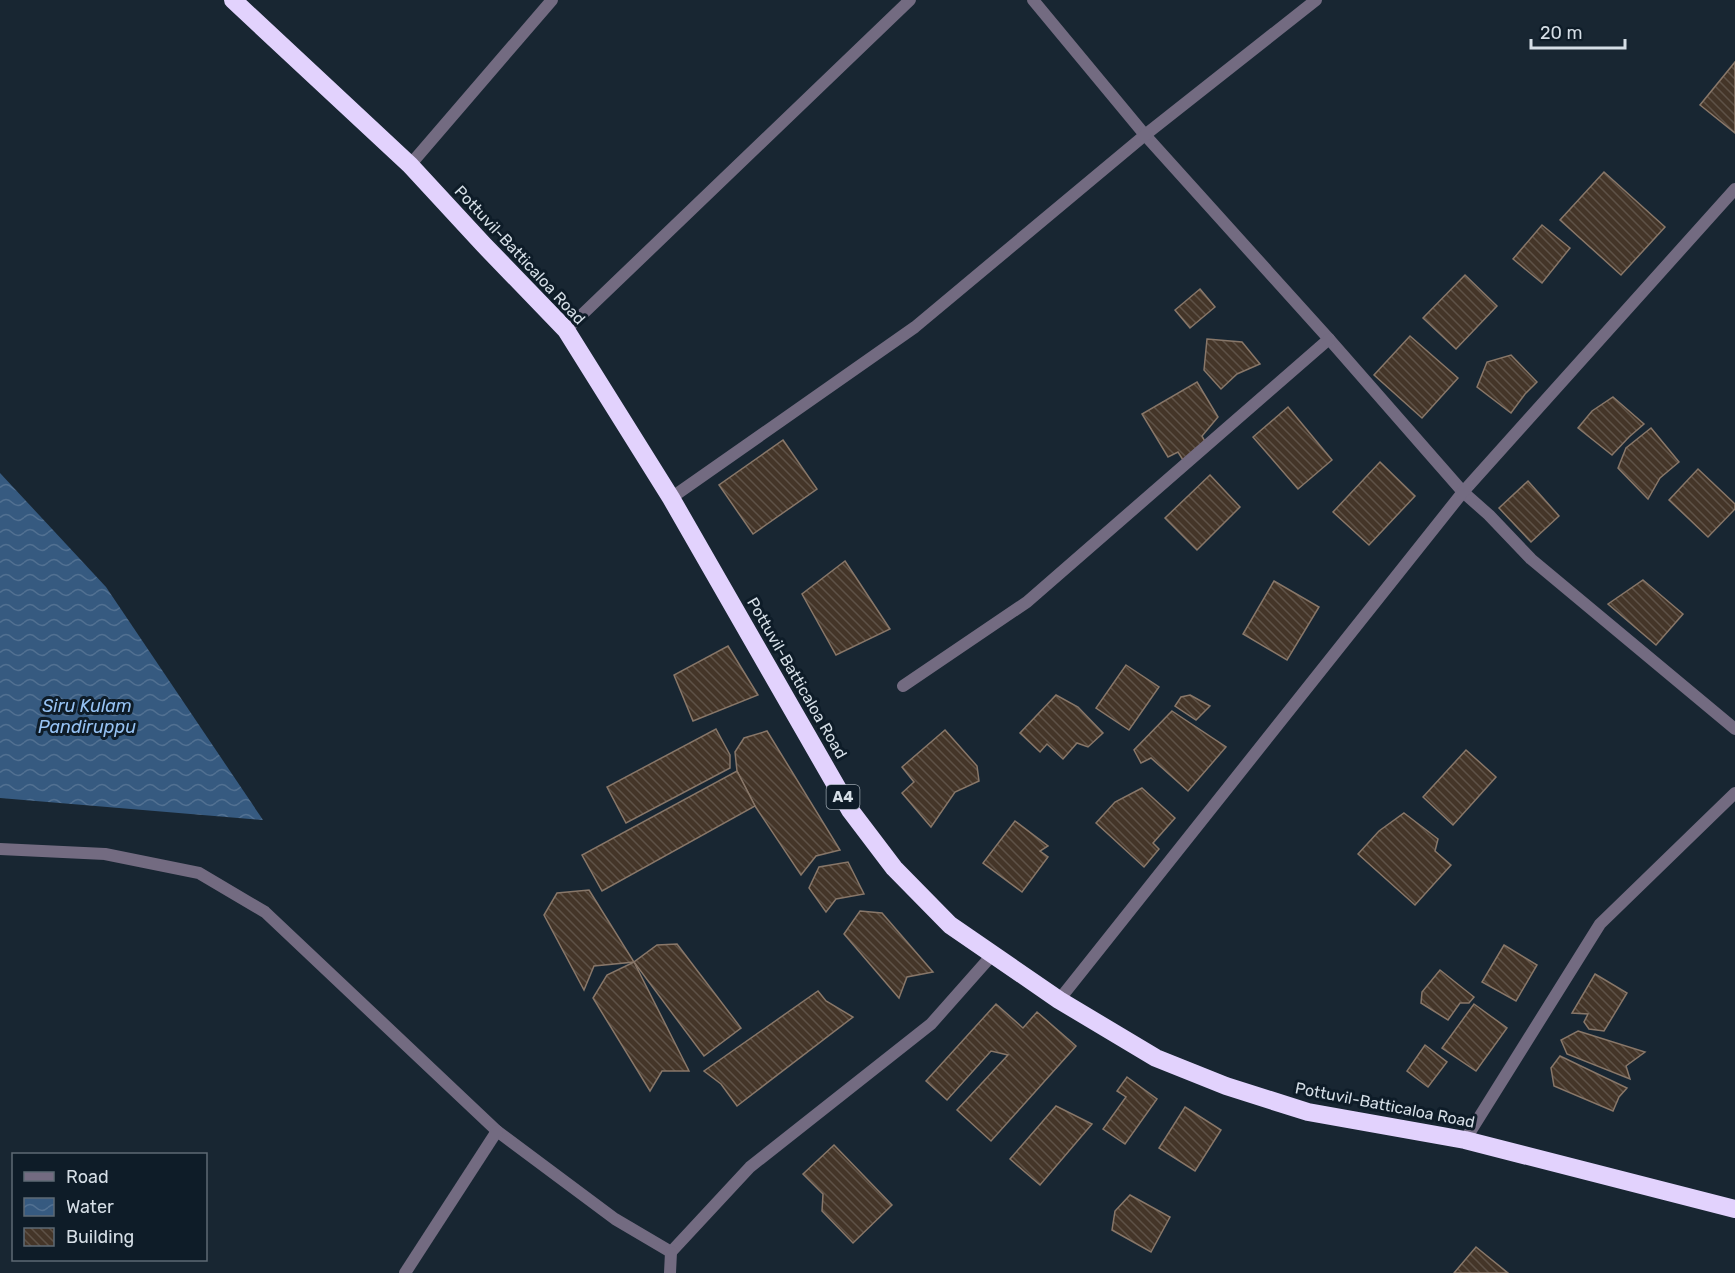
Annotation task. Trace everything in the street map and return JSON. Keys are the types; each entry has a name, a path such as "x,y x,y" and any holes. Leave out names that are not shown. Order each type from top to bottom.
{"highway":[{"name":"Pottuvil-Batticaloa Road","path":"233,0 410,165 566,330 670,498 856,817 894,868 950,925 1059,1000 1156,1058 1226,1086 1308,1112 1465,1140 1735,1209"}],"street":[{"path":"410,165 552,0"},
{"path":"566,330 910,0"},
{"path":"1033,0 1145,135 1463,492 1532,559 1735,729"},
{"path":"670,498 915,327 1145,135 1316,0"},
{"path":"1059,1000 1463,492 1735,189"},
{"path":"903,686 1027,603 1329,339"},
{"path":"1465,1140 1600,924 1735,793"},
{"path":"0,849 105,854 200,873 265,912 497,1131 615,1219 671,1252"},
{"path":"670,1273 671,1252 750,1167 931,1024 993,954"},
{"path":"405,1273 497,1131"}],"water":[{"name":"Siru Kulam Pandiruppu","path":"0,473 106,587 263,820 0,798"}],"building":[{"path":"1735,62 1735,133 1700,105"},
{"path":"1604,172 1665,227 1621,275 1560,220"},
{"path":"1542,225 1570,248 1542,283 1513,259"},
{"path":"1465,275 1497,306 1456,349 1423,318"},
{"path":"1200,289 1215,307 1190,328 1175,310"},
{"path":"1410,336 1458,378 1422,418 1374,375"},
{"path":"1207,339 1242,342 1260,364 1237,374 1221,389 1204,370"},
{"path":"1511,355 1537,382 1511,413 1477,387 1487,362"},
{"path":"1197,382 1218,417 1202,436 1207,445 1183,460 1178,452 1168,457 1142,414"},
{"path":"1613,397 1644,424 1612,455 1578,428 1592,411"},
{"path":"1288,407 1332,460 1298,489 1253,437"},
{"path":"1651,428 1679,462 1660,478 1648,499 1618,468 1626,448"},
{"path":"783,440 817,489 753,534 719,485"},
{"path":"1380,462 1415,496 1369,545 1333,512"},
{"path":"1698,469 1735,504 1735,509 1708,537 1669,500"},
{"path":"1210,475 1240,507 1197,550 1165,518"},
{"path":"1528,481 1559,516 1531,542 1499,508"},
{"path":"845,561 890,629 836,655 802,594"},
{"path":"1643,580 1683,614 1656,645 1608,604"},
{"path":"1274,581 1319,607 1287,660 1243,634"},
{"path":"728,646 758,695 693,721 674,675"},
{"path":"1126,665 1159,687 1129,730 1096,708"},
{"path":"1056,695 1078,707 1103,733 1088,747 1077,743 1063,759 1047,744 1040,752 1020,733"},
{"path":"1190,695 1210,706 1196,720 1175,706 1181,697"},
{"path":"1172,711 1226,747 1188,791 1151,758 1141,763 1134,750"},
{"path":"716,729 730,755 730,768 626,823 607,787"},
{"path":"945,730 977,766 979,781 955,792 931,827 902,793 914,782 902,767"},
{"path":"767,731 840,850 816,856 801,875 755,806 737,771 735,752 744,738"},
{"path":"1466,750 1496,777 1453,825 1423,797"},
{"path":"737,771 755,806 602,891 582,855"},
{"path":"1142,788 1175,818 1153,843 1159,849 1144,867 1096,823 1115,802"},
{"path":"1404,813 1438,839 1435,851 1451,865 1415,905 1358,854 1379,831"},
{"path":"1015,821 1048,846 1040,851 1048,857 1022,892 983,863"},
{"path":"848,862 864,894 836,899 826,912 809,888 819,867"},
{"path":"589,890 634,962 594,966 584,990 544,915 557,893"},
{"path":"860,911 882,913 933,972 907,977 899,998 844,934"},
{"path":"677,944 741,1028 704,1056 634,962 657,945"},
{"path":"1504,945 1537,965 1516,1001 1482,982"},
{"path":"634,962 689,1071 662,1071 650,1091 593,998 607,975"},
{"path":"1440,970 1474,997 1469,1003 1460,1003 1448,1020 1421,1003 1422,992"},
{"path":"1595,974 1627,993 1604,1031 1589,1029 1584,1022 1588,1014 1572,1013"},
{"path":"818,991 826,1001 853,1017 737,1106 721,1084 704,1071"},
{"path":"996,1004 1023,1028 1037,1012 1076,1046 991,1141 957,1110 1008,1055 991,1051 947,1100 926,1081"},
{"path":"1474,1004 1507,1028 1476,1071 1442,1048"},
{"path":"1578,1031 1645,1052 1626,1066 1630,1079 1567,1054 1561,1040"},
{"path":"1425,1045 1447,1062 1428,1087 1407,1071"},
{"path":"1560,1056 1627,1088 1619,1097 1613,1111 1554,1086 1551,1068"},
{"path":"1127,1077 1157,1099 1125,1144 1103,1129 1126,1097 1117,1091"},
{"path":"1056,1106 1092,1124 1040,1185 1010,1159"},
{"path":"1185,1107 1221,1130 1195,1171 1159,1148"},
{"path":"834,1145 892,1205 853,1243 822,1211 823,1194 803,1174"},
{"path":"1130,1195 1170,1217 1151,1252 1112,1230 1115,1211"},
{"path":"1476,1247 1508,1273 1454,1273"}]}
